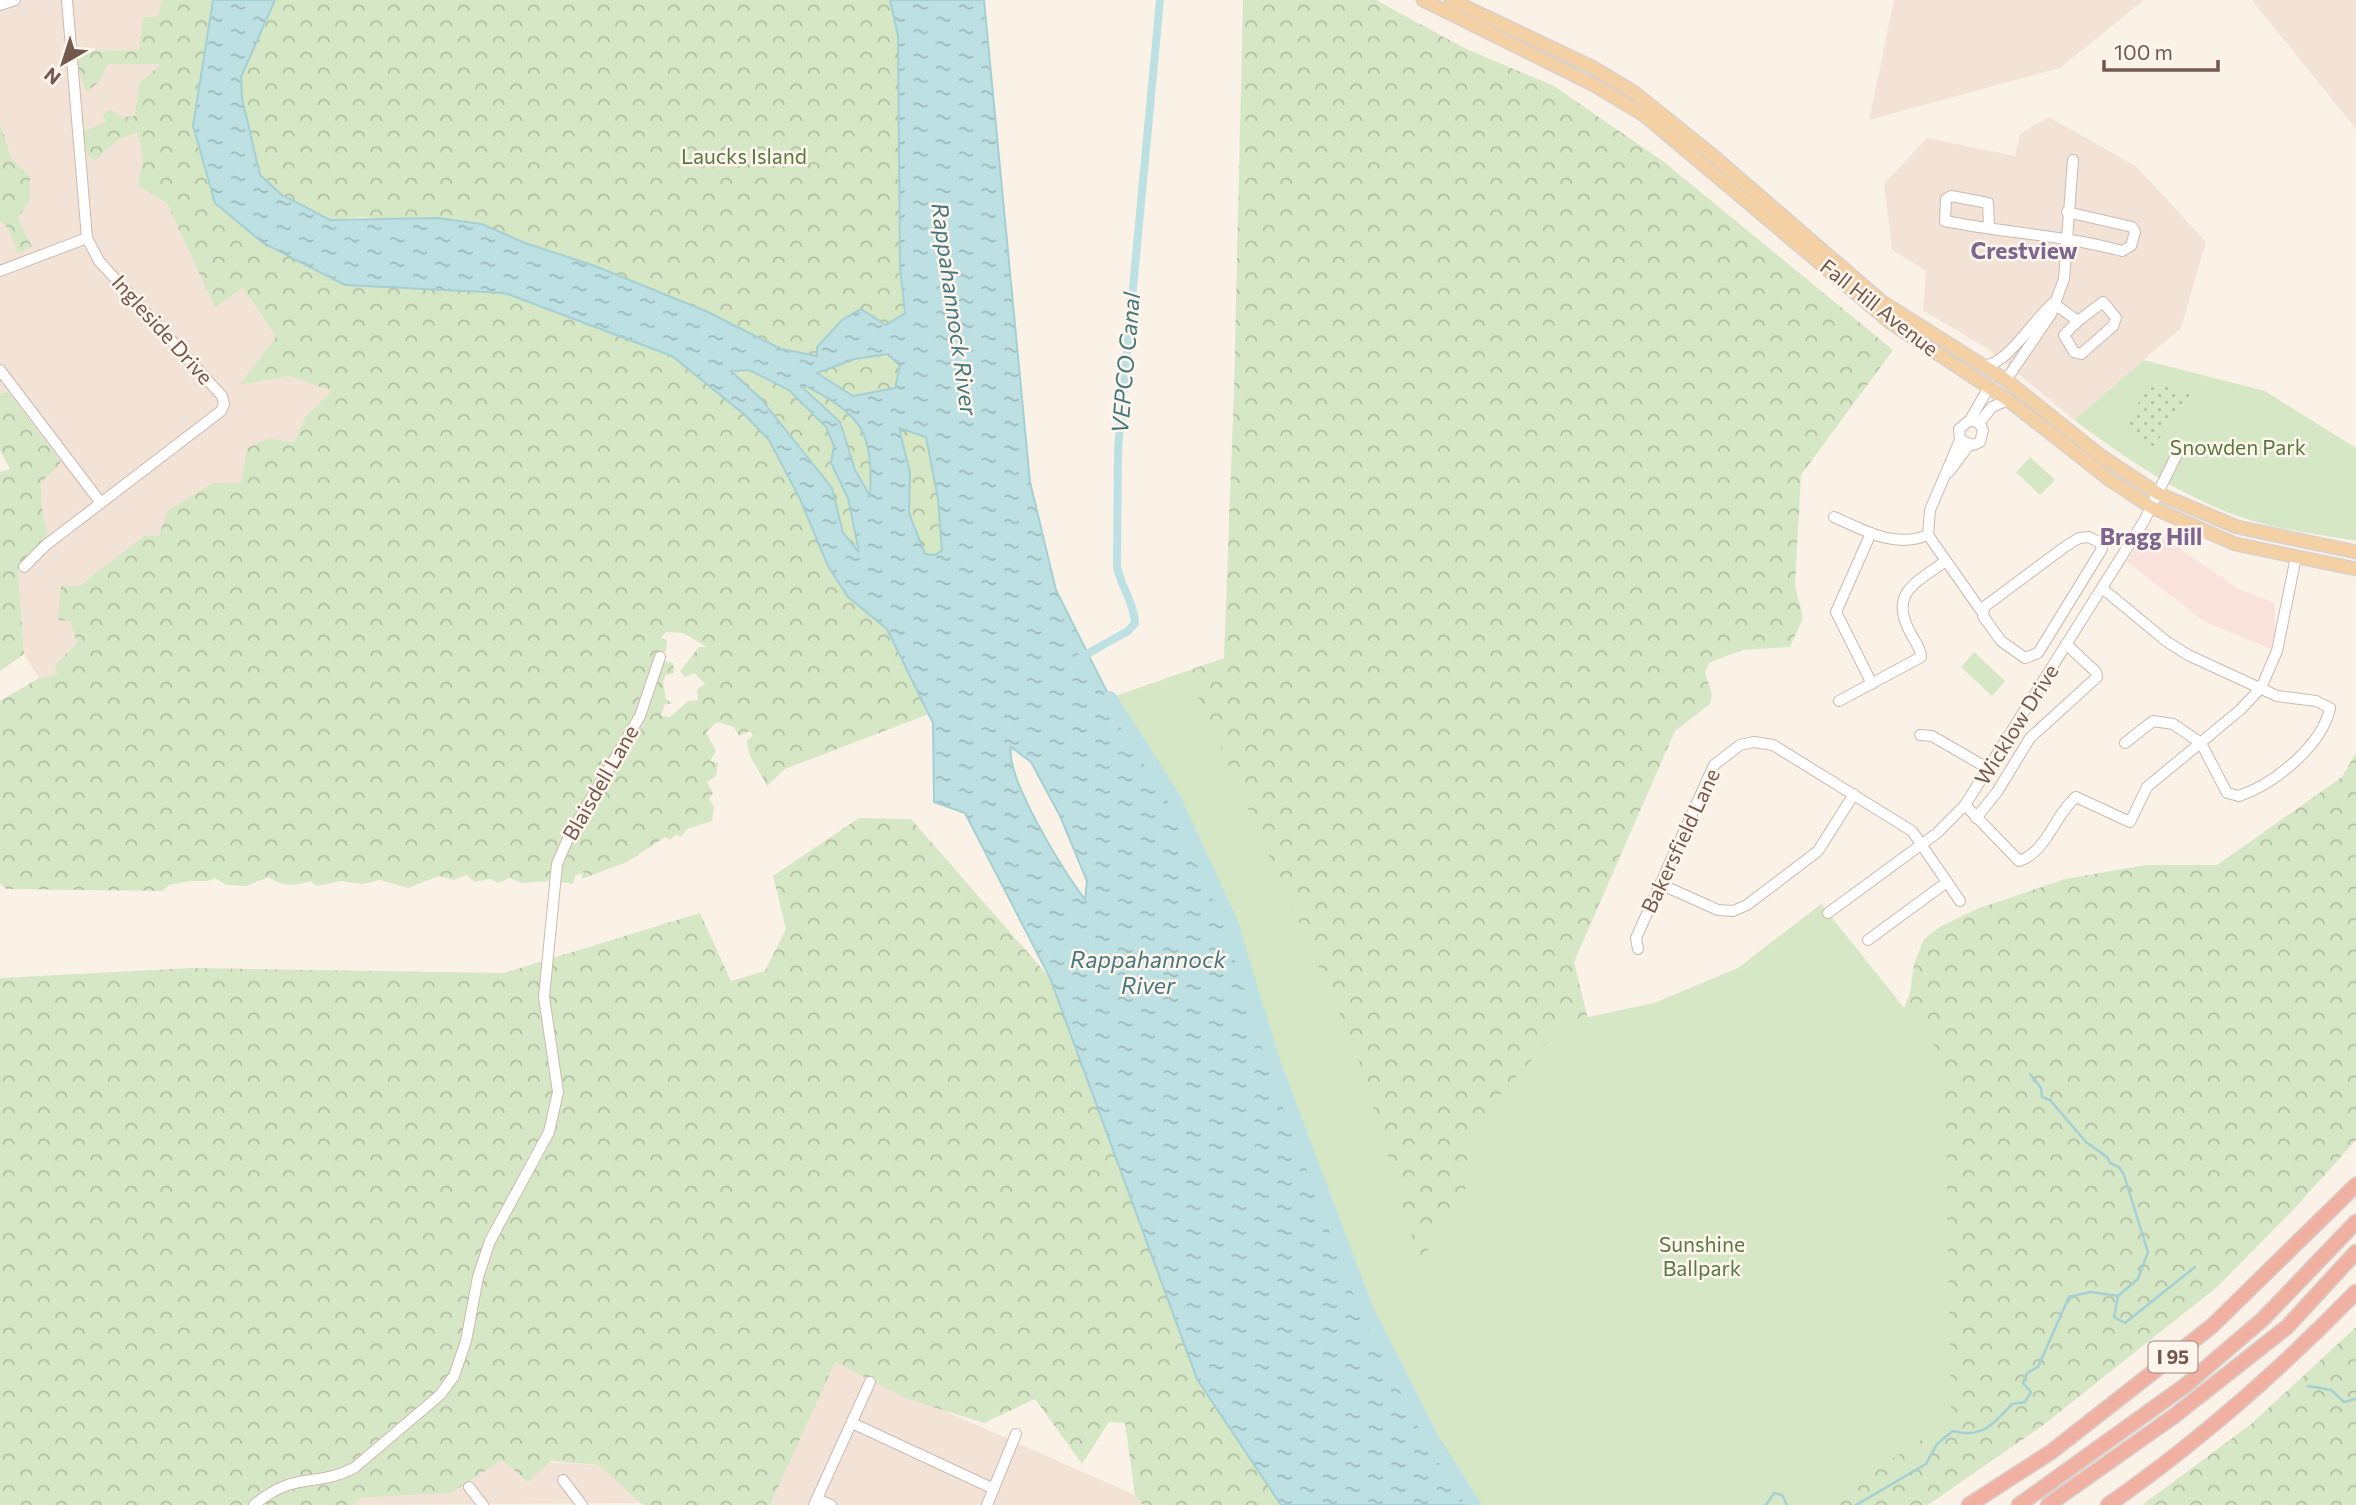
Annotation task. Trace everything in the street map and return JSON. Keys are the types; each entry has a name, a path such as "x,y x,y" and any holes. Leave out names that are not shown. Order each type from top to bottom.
{"highway":[{"name":"I 95","path":"1969,1505 2051,1452 2213,1326 2356,1185"},
{"name":"I 95","path":"2019,1505 2186,1385 2263,1319 2356,1222"},
{"name":"I 95","path":"2048,1505 2174,1416 2287,1328 2356,1252"},
{"path":"2108,1505 2256,1388 2356,1292"}],"main road":[{"name":"Fall Hill Avenue","path":"1423,0 1594,85 1644,115 1891,323 2008,400 2110,480 2151,507 2235,544 2356,569"},
{"name":"Fall Hill Avenue","path":"1451,0 1592,67 1635,93 1711,153 1881,301 2006,380 2110,463 2157,494 2237,527 2356,552"},
{"path":"1989,387 2006,380"}],"street":[{"path":"0,5 15,0"},
{"name":"Ingleside Drive","path":"24,567 46,545 221,411 224,404 222,396 99,261 87,238 67,0"},
{"path":"2006,380 2051,314 2067,266 2067,212 2073,160"},
{"path":"1989,228 1988,203 1951,196 1946,199 1945,221 1989,228 2067,238 2122,251 2131,246 2135,232 2132,227 2067,212"},
{"path":"0,271 87,238"},
{"path":"2103,302 2116,318 2113,326 2081,354 2074,352 2064,335 2078,321 2103,302"},
{"path":"1982,365 1992,365 2003,360 2034,320 2053,303"},
{"path":"2053,303 2078,321"},
{"path":"0,370 101,503"},
{"path":"1975,422 1989,387"},
{"path":"1982,612 1987,604 2079,538 2089,537 2100,543 2102,549 2038,653 2031,658 2025,658 2001,641 1944,562 1928,536 1930,510 1946,474 1957,465 1964,442 1961,425 1975,422 1992,407 2008,400"},
{"path":"1964,442 1977,444 1982,438 1983,430 1975,422"},
{"path":"2157,494 2178,452"},
{"name":"Wicklow Drive","path":"1828,913 1922,843 1965,805 2102,588 2157,494"},
{"path":"1834,517 1871,533 1900,541 1928,536"},
{"path":"1871,533 1836,612 1872,684"},
{"path":"1965,805 2019,861 2027,858 2049,834 2076,797 2127,822 2133,819 2147,787 2241,710 2261,688 2277,651 2296,557"},
{"path":"1839,701 1921,657 1901,611 1904,598 1913,585 1944,562"},
{"path":"2102,588 2166,641 2188,654 2277,696 2321,702 2330,709 2305,750 2267,781 2245,794 2233,796 2221,783 2201,743 2173,724 2159,720 2148,724 2125,743"},
{"path":"1976,818 1997,792 2030,738 2097,677 2096,672 2066,644"},
{"name":"Blaisdell Lane","path":"254,1505 288,1482 337,1475 354,1468 440,1395 454,1376 466,1341 478,1277 490,1241 549,1132 556,1106 557,1079 547,1037 544,997 553,881 562,850 640,716 660,657"},
{"path":"1920,735 1932,736 1989,769"},
{"name":"Bakersfield Lane","path":"1638,949 1636,938 1714,765 1740,745 1754,742 1773,745 1912,831 1960,901"},
{"path":"1660,884 1718,910 1734,911 1747,905 1818,851 1854,794"},
{"path":"1868,940 1947,882"},
{"path":"831,1505 815,1502 870,1382"},
{"path":"852,1423 994,1489"},
{"path":"987,1505 1016,1434"},
{"path":"563,1480 582,1505"},
{"path":"469,1487 483,1505"}],"shaded area":[{"path":"0,0 162,0 157,17 143,17 139,50 79,51 99,82 108,64 162,64 138,84 135,116 122,117 102,125 95,161 118,140 137,132 143,160 137,185 167,204 215,308 243,288 276,337 240,385 290,376 333,391 306,416 294,442 269,438 242,483 213,483 169,510 159,536 145,535 79,586 70,621 77,643 55,664 58,674 39,678 24,654 18,570 48,535 42,509 41,483 9,392 0,393 0,221 7,227 18,252 18,218 30,200 30,176 11,158 0,122"},
{"path":"1894,0 2144,0 2060,68 1869,120"},
{"path":"2253,0 2356,0 2356,129 2255,4"},
{"path":"2049,117 2137,167 2206,242 2181,328 2074,420 1988,349 1923,310 1926,271 1892,250 1884,184 1927,138 2015,156 2020,134"},
{"path":"2148,527 2239,589 2275,603 2275,631 2271,649 2205,622 2127,562"},
{"path":"834,1362 1135,1495 1143,1505 770,1505"},
{"path":"502,1460 599,1465 644,1503 353,1505 360,1498 451,1493"}],"green space":[{"path":"162,0 213,0 193,126 215,203 263,243 345,285 505,293 672,356 745,415 769,440 800,499 828,566 848,597 887,629 929,714 785,769 767,786 749,753 747,740 753,736 750,731 739,736 734,727 717,722 706,732 716,751 710,761 718,763 716,776 707,782 713,793 709,799 714,807 712,821 687,829 681,837 676,835 670,840 665,837 627,862 581,879 584,872 575,876 573,884 559,882 558,865 563,851 640,719 660,660 673,663 674,673 666,675 663,681 666,699 673,704 665,704 661,716 670,717 688,701 698,700 697,689 705,684 694,673 685,677 680,671 699,647 707,647 683,633 666,632 661,638 667,640 666,651 659,655 639,716 562,843 549,881 522,883 509,878 498,883 490,879 474,882 467,875 454,880 439,876 408,888 380,880 362,884 341,881 317,886 310,881 288,885 269,877 246,886 226,885 215,878 208,881 190,881 169,885 163,891 6,889 0,883 0,701 39,678 57,674 55,665 77,643 70,621 58,620 61,585 79,586 145,535 159,536 168,510 213,483 241,483 247,448 269,438 294,442 306,416 332,391 290,376 239,385 276,337 243,288 215,308 167,204 137,185 143,160 137,132 118,140 95,161 88,155 82,132 106,122 103,115 110,109 122,117 135,116 138,84 161,64 108,64 99,82 86,92 78,68 79,51 139,50 143,17 157,17"},
{"name":"Laucks Island","path":"275,0 890,0 898,36 900,268 905,313 886,325 841,320 817,347 818,356 781,349 708,312 595,266 525,243 393,220 362,217 330,220 282,195 260,175 242,98 241,77"},
{"path":"1243,0 1376,0 1464,48 1554,86 1664,162 1893,350 1801,475 1795,585 1803,618 1790,647 1742,650 1709,663 1705,673 1712,694 1710,704 1675,731 1574,962 1597,1056 1908,1033 1903,1011 1910,993 1914,964 1924,939 1941,926 1977,909 2065,879 2146,865 2217,865 2342,777 2356,753 2356,1140 2294,1209 2217,1287 2042,1426 1928,1505 1474,1505 1110,698 1224,658 1234,389"},
{"path":"0,122 11,158 30,176 30,200 18,218 32,247 18,253 7,227 0,221"},
{"path":"888,354 900,366 895,388 853,396 816,373 855,359"},
{"name":"Snowden Park","path":"2144,360 2265,391 2356,448 2356,541 2268,525 2231,514 2160,479 2074,420"},
{"path":"749,370 789,390 826,427 834,446 831,463 848,498 859,553 843,533 831,488 730,371"},
{"path":"2164,382 2190,395 2153,447 2120,426 2150,388"},
{"path":"806,386 850,413 868,437 871,497 855,470 840,422 802,388"},
{"path":"8,392 61,462 41,483 42,509 48,535 18,570 24,654 0,671 0,472 10,469 0,450 0,393"},
{"path":"899,427 926,436 938,499 942,550 935,555 925,555 909,513 910,472"},
{"path":"2030,457 2055,480 2040,495 2016,472"},
{"path":"1974,652 2005,681 1992,696 1961,667"},
{"name":"Sunshine Ballpark","path":"1187,672 1356,1050 1423,1273 1430,1243 1460,1202 1466,1187 1473,1141 1486,1110 1563,1026 1588,1017 1654,1003 1738,968 1821,904 1945,1059 1951,1421 1820,1505 1474,1505 1432,1439 1366,1308 1274,1064 1230,920 1173,797 1110,698"},
{"path":"859,818 911,819 1050,978 1197,1379 1281,1505 1143,1505 1135,1495 1125,1423 1109,1422 1082,1464 1035,1399 984,1423 908,1399 835,1362 770,1505 643,1505 599,1465 551,1461 528,1482 502,1460 451,1493 360,1498 353,1505 267,1505 259,1496 249,1505 0,1505 0,978 192,968 504,973 700,913 731,981 765,971 786,929 773,876"},
{"path":"2356,1327 2356,1505 2142,1505 2250,1425"}],"water":[{"name":"Rappahannock River","path":"213,0 275,0 241,77 242,98 260,175 282,195 330,220 437,218 482,224 525,243 595,266 708,312 781,349 817,356 817,347 842,320 861,309 886,325 905,313 900,268 898,36 890,0 984,0 1030,482 1056,590 1110,698 1173,797 1230,920 1274,1064 1366,1308 1432,1439 1474,1505 1281,1505 1197,1379 1050,978 965,813 934,802 933,723 887,629 848,597 828,566 800,499 769,440 745,415 672,356 505,293 345,285 263,243 215,203 193,126","holes":["888,354 900,366 895,388 853,396 817,373 855,359","749,370 789,390 826,427 834,446 831,463 848,498 859,552 843,533 832,488 761,399 731,371","806,386 840,407 860,428 869,456 870,496 855,470 840,422 803,388","899,428 926,437 938,499 942,550 935,555 925,554 909,513 910,472","1011,747 1031,762 1060,816 1087,881 1085,899 1051,848 1017,780"]}],"waterway":[{"name":"VEPCO Canal","path":"1078,659 1128,631 1135,623 1117,567 1118,448 1160,0"},
{"path":"1110,698 1173,797 1230,920 1274,1064 1366,1308 1432,1439 1474,1505"},
{"path":"2030,1074 2041,1088 2042,1097 2050,1100 2086,1142 2107,1157 2110,1163 2119,1167 2124,1175 2148,1252 2138,1279 2118,1296"},
{"path":"1856,1505 1926,1464 1937,1444 1953,1431 1979,1431 1993,1423 2012,1404 2025,1402 2031,1392 2023,1383 2027,1373 2038,1367 2069,1297 2090,1292 2118,1296 2114,1317 2125,1323 2195,1267"},
{"path":"2308,1386 2331,1390 2344,1402 2356,1399"},
{"path":"1766,1505 1774,1493 1782,1495 1787,1505"}],"district":[{"name":"Crestview","path":"2024,251"},
{"name":"Bragg Hill","path":"2151,537"}]}
